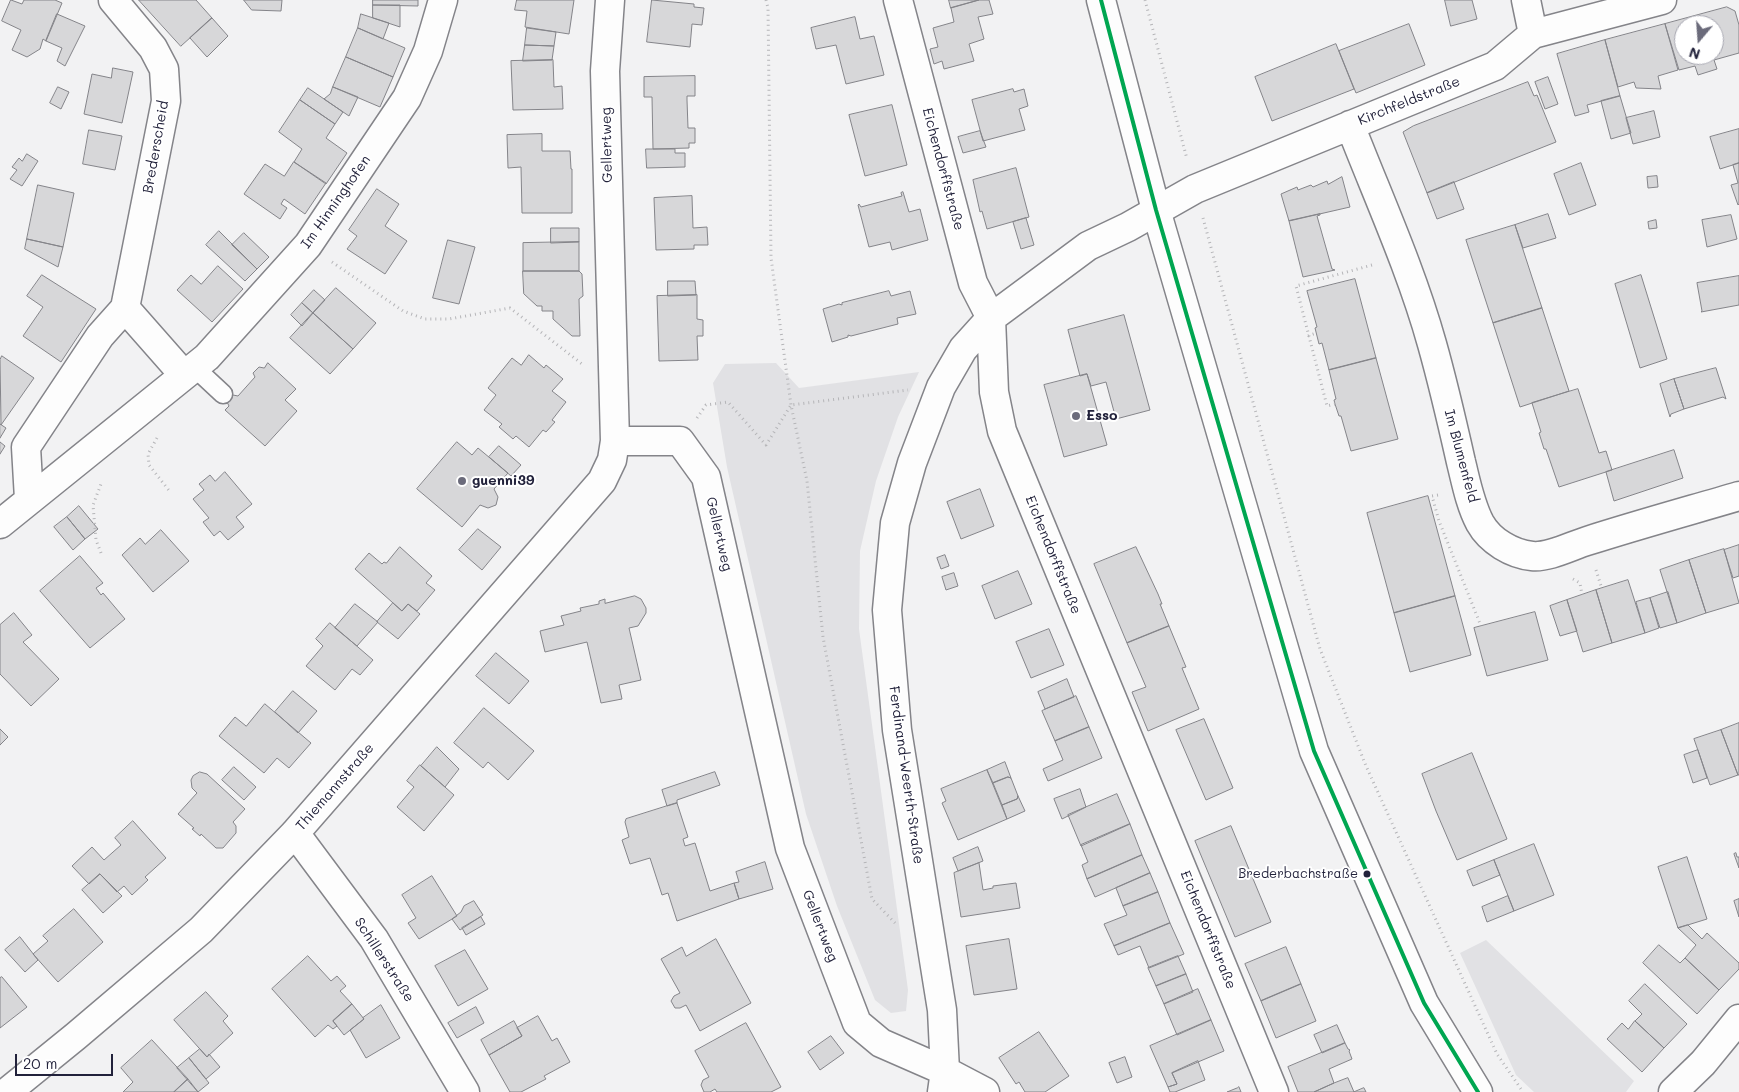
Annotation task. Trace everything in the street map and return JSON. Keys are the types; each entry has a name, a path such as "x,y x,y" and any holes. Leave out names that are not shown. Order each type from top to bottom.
{"street":[{"name":"Brederscheid","path":"113,0 153,48 164,70 166,101 125,308"},
{"name":"Im Hinninghofen","path":"0,524 207,357 308,245 407,98 428,52 443,0"},
{"name":"Gellertweg","path":"610,0 605,71 615,442 680,441 706,477 790,848 857,1023 881,1043 943,1082"},
{"name":"Eichendorffstraße","path":"898,0 973,283 991,318 994,392 1002,431 1274,1092"},
{"path":"1101,0 1156,210 1314,751 1424,1004 1478,1092"},
{"path":"1526,0 1533,34"},
{"name":"Kirchfeldstraße","path":"1156,210 1195,188 1496,66 1533,34 1662,0"},
{"name":"Im Blumenfeld","path":"1350,125 1419,301 1433,345 1467,486 1476,515 1481,525 1492,538 1508,549 1534,557 1739,496"},
{"name":"Ferdinand-Weerth-Straße","path":"943,1082 942,1010 896,730 887,610 895,523 912,463 942,387 963,349 991,318 1088,246 1128,227 1156,210"},
{"path":"29,499 26,447 100,336 125,308 189,371"},
{"name":"Thiemannstraße","path":"7,1092 201,930 294,833 602,481 612,460 615,442"},
{"name":"Schillerstraße","path":"294,833 374,939 465,1092"},
{"path":"1674,1092 1703,1063 1739,1019"},
{"path":"1691,1092 1703,1063"},
{"path":"943,1082 985,1092"}],"lane":[{"path":"189,371 223,394"}],"path":[{"path":"766,0 768,8 771,258 792,405 808,481 823,637 872,899 901,928 928,932"},
{"path":"1145,0 1320,649 1366,766 1497,1054 1524,1092"},
{"path":"1335,404 1327,406 1296,286 1402,257"},
{"path":"327,259 404,311 425,319 449,319 510,308 558,345"},
{"path":"1308,336 1316,333"},
{"path":"728,402 766,446 792,405 898,390"},
{"path":"158,437 148,454 149,465 171,493"},
{"path":"101,553 96,540 93,505 102,480"},
{"path":"1467,486 1432,496 1433,508 1480,626"}],"shaded area":[{"path":"776,363 799,388 919,372 898,417 876,481 860,551 859,629 908,990 906,1011 891,1013 875,1000 837,906 806,814 727,467 713,383 725,364"},
{"path":"1486,940 1634,1081 1626,1092 1534,1092 1516,1075 1460,953"}],"building":[{"path":"11,0 22,4 24,0 55,0 62,3 46,41 43,39 40,49 27,57 12,50 21,30 2,21"},
{"path":"139,0 196,0 212,18 181,46"},
{"path":"244,0 282,0 281,11 252,10"},
{"path":"373,0 418,0 418,6 373,5"},
{"path":"517,0 574,0 569,34 525,27 527,11 515,10"},
{"path":"652,0 694,4 694,7 704,8 702,25 692,24 690,47 647,42"},
{"path":"949,0 979,0 951,8"},
{"path":"979,0 989,0 993,14 978,17 984,39 969,44 974,61 944,69 942,61 934,64 930,49 938,47 933,28 954,22 951,8"},
{"path":"1445,0 1472,0 1477,19 1451,26"},
{"path":"373,5 400,5 400,27 373,18"},
{"path":"1727,7 1735,11 1739,25 1739,53 1724,57 1724,15 1698,15"},
{"path":"57,14 85,26 65,66 57,61 62,48 46,41"},
{"path":"361,14 389,23 383,39 358,28"},
{"path":"855,17 860,39 874,36 884,75 846,84 836,45 816,49 811,28"},
{"path":"212,18 228,36 207,57 190,38"},
{"path":"1674,22 1674,54 1665,24"},
{"path":"1409,24 1425,65 1356,93 1339,51"},
{"path":"1665,24 1674,56 1674,65 1677,65 1678,70 1658,76 1661,89 1636,88 1634,82 1618,87 1605,40"},
{"path":"358,28 405,48 393,77 346,57"},
{"path":"527,28 556,32 554,46 525,45"},
{"path":"1605,40 1620,96 1587,105 1589,112 1575,116 1557,54"},
{"path":"1336,44 1354,89 1272,121 1255,77"},
{"path":"525,45 554,46 552,60 523,61"},
{"path":"346,57 393,77 380,107 333,87"},
{"path":"553,60 554,87 562,86 563,109 513,110 511,61"},
{"path":"1677,65 1716,65 1717,69 1698,75 1695,66 1679,70"},
{"path":"113,68 133,72 122,123 84,114 92,74 111,78"},
{"path":"695,76 695,96 687,96 687,100 688,128 695,128 695,143 689,143 689,148 653,149 652,97 644,97 644,77"},
{"path":"1548,77 1558,104 1545,109 1535,82"},
{"path":"1528,82 1534,96 1537,95 1556,142 1427,193 1403,132 1413,126"},
{"path":"58,87 69,92 61,109 50,103"},
{"path":"333,87 358,97 349,116 324,99 330,94"},
{"path":"308,88 343,112 335,124 300,100"},
{"path":"1013,89 1014,92 1024,89 1028,106 1019,109 1025,130 983,141 972,100"},
{"path":"1620,96 1631,133 1611,139 1601,101"},
{"path":"300,100 335,124 326,138 347,153 326,184 294,162 302,149 279,132"},
{"path":"892,105 907,165 865,176 849,115"},
{"path":"1654,111 1660,137 1633,144 1626,118"},
{"path":"1739,129 1739,163 1720,169 1710,137"},
{"path":"89,130 122,136 115,170 83,164"},
{"path":"980,131 986,147 963,153 958,137"},
{"path":"542,134 542,151 570,151 572,213 522,213 521,167 508,168 507,135"},
{"path":"646,149 675,149 675,153 685,153 685,167 647,168"},
{"path":"27,154 38,161 22,186 10,179 17,170 12,167 19,158 22,161"},
{"path":"294,162 326,183 305,214 284,199 281,204 287,208 280,219 244,194 265,164 284,176"},
{"path":"1581,163 1596,205 1569,215 1554,174"},
{"path":"1739,163 1738,205 1731,185 1738,183 1733,165"},
{"path":"1016,168 1029,217 987,229 982,211 980,212 973,180"},
{"path":"1657,176 1658,187 1648,188 1647,177"},
{"path":"1342,177 1350,207 1289,221 1281,194 1297,187 1298,190 1311,185 1313,187 1327,181 1328,184"},
{"path":"1454,182 1464,209 1437,219 1427,193"},
{"path":"38,185 74,193 63,247 27,239"},
{"path":"377,189 399,204 385,226 407,241 385,274 347,249 357,236 349,230"},
{"path":"903,192 909,212 920,209 928,240 892,250 890,242 869,247 858,205 861,207 902,196 901,193"},
{"path":"692,196 693,228 707,227 708,245 694,245 694,249 656,250 654,198"},
{"path":"1320,214 1317,216 1332,269 1335,270 1303,277 1289,221"},
{"path":"1548,214 1556,238 1523,248 1515,225"},
{"path":"1731,215 1737,239 1707,247 1702,220"},
{"path":"1026,218 1034,245 1021,249 1013,222"},
{"path":"1656,220 1657,228 1649,229 1648,222"},
{"path":"1515,225 1542,308 1493,323 1466,240"},
{"path":"551,228 579,228 579,242 551,243"},
{"path":"219,231 257,269 245,281 206,245"},
{"path":"244,233 269,257 257,269 232,245"},
{"path":"27,239 63,247 58,267 25,249"},
{"path":"448,240 475,247 459,304 433,298"},
{"path":"579,242 579,271 523,271 523,243"},
{"path":"218,266 243,289 212,322 177,290 191,275 201,284"},
{"path":"523,271 579,271 582,274 583,296 579,299 580,336 572,336 553,319 553,311 542,311 542,306 537,306 524,294"},
{"path":"42,275 96,309 61,362 23,336 43,307 27,296"},
{"path":"1641,275 1667,359 1640,368 1615,284"},
{"path":"1739,276 1739,305 1701,312 1697,283"},
{"path":"1355,279 1376,358 1329,370 1322,343 1319,344 1315,328 1317,327 1307,291"},
{"path":"668,281 695,281 696,295 668,296"},
{"path":"336,288 376,323 353,349 313,313"},
{"path":"314,290 325,300 313,313 302,303"},
{"path":"889,291 891,296 910,291 916,314 897,318 898,324 851,336 848,335 848,337 832,342 823,309"},
{"path":"697,295 697,319 703,320 703,336 697,336 698,360 659,361 657,296"},
{"path":"302,303 313,313 302,326 291,315"},
{"path":"1542,308 1569,391 1520,407 1493,323"},
{"path":"313,313 353,349 330,374 290,338"},
{"path":"1124,315 1150,410 1116,419 1106,382 1091,386 1087,374 1080,376 1068,330"},
{"path":"529,355 544,368 546,365 563,379 552,391 566,402 552,420 555,422 546,432 543,430 529,447 516,436 513,439 499,427 502,424 484,410 496,395 488,388 512,358 521,365"},
{"path":"2,356 34,378 1,425 0,360"},
{"path":"1376,358 1398,439 1351,451 1341,416 1339,416 1335,404 1334,400 1336,399 1329,370"},
{"path":"268,363 296,389 285,400 297,411 265,446 225,410 229,406 227,402 233,395 238,396 255,377 253,373 259,367 264,368"},
{"path":"1716,368 1726,399 1723,397 1684,409 1674,379"},
{"name":"Esso","path":"1087,374 1107,445 1064,457 1044,385"},
{"path":"1674,379 1684,409 1671,414 1670,417 1660,384"},
{"path":"1578,389 1599,453 1606,451 1612,470 1559,487 1546,449 1544,449 1532,403"},
{"path":"0,424 6,428 0,438"},
{"path":"0,442 5,446 0,454"},
{"name":"guenni39","path":"457,442 472,455 478,448 508,473 494,489 498,497 496,505 488,508 480,505 462,527 417,489"},
{"path":"499,446 521,465 511,476 489,457"},
{"path":"1674,450 1683,478 1614,501 1606,472"},
{"path":"225,472 252,504 236,517 244,527 228,540 220,531 214,536 203,522 209,518 193,499 204,490 199,484 210,475 215,481"},
{"path":"980,489 994,526 961,539 947,502"},
{"path":"1428,496 1455,596 1394,613 1367,513"},
{"path":"79,506 98,529 85,539 67,517"},
{"path":"67,517 85,539 73,550 54,527"},
{"path":"478,529 501,547 482,570 459,550"},
{"path":"161,530 189,561 153,592 122,555 140,538 145,544"},
{"path":"1739,545 1739,576 1733,578 1724,550"},
{"path":"400,547 432,576 426,583 435,590 417,611 408,604 402,611 355,569 369,553 382,564 386,563"},
{"path":"1136,547 1158,594 1169,626 1127,643 1094,564"},
{"path":"1724,549 1739,603 1706,613 1689,560"},
{"path":"945,555 949,566 941,569 937,558"},
{"path":"80,556 103,583 96,588 101,595 103,593 125,619 90,648 40,591"},
{"path":"1689,560 1706,613 1677,623 1660,570"},
{"path":"1018,571 1032,604 995,619 982,586"},
{"path":"954,573 958,586 946,590 942,577"},
{"path":"1628,580 1645,633 1612,643 1596,590"},
{"path":"1596,590 1612,643 1583,652 1567,600"},
{"path":"1668,592 1677,623 1660,628 1650,598"},
{"path":"635,596 641,599 646,608 646,613 638,626 629,628 641,680 619,685 622,699 601,703 587,642 545,652 540,631 564,625 561,616 581,611 580,608 599,604 599,601 605,599 605,603"},
{"path":"1455,596 1471,655 1410,672 1394,613"},
{"path":"1650,598 1659,628 1645,633 1636,602"},
{"path":"1567,600 1577,631 1560,636 1550,606"},
{"path":"393,603 402,611 408,604 420,614 398,639 377,622"},
{"path":"355,604 378,622 357,646 335,628"},
{"path":"1535,612 1548,660 1487,676 1474,628"},
{"path":"14,613 32,635 23,642 59,679 31,706 0,674 0,625"},
{"path":"330,623 373,660 360,675 352,669 335,690 306,666 323,646 316,639"},
{"path":"1169,626 1186,667 1182,668 1199,709 1148,731 1132,692 1146,687 1127,643"},
{"path":"1049,629 1064,665 1031,678 1016,642"},
{"path":"496,653 529,681 509,704 476,676"},
{"path":"1067,679 1074,697 1045,709 1038,692"},
{"path":"293,691 317,711 298,733 275,712"},
{"path":"1076,696 1089,727 1055,741 1042,711"},
{"path":"265,704 311,743 289,768 277,758 264,773 219,736 235,717 246,726"},
{"path":"484,708 534,751 508,780 488,762 483,768 454,743"},
{"path":"1204,719 1233,788 1206,800 1176,730"},
{"path":"1739,723 1739,775 1738,775 1721,730"},
{"path":"1089,727 1102,758 1048,781 1043,769 1063,760 1055,741"},
{"path":"0,729 8,737 0,745"},
{"path":"1721,730 1738,775 1710,785 1694,739"},
{"path":"437,747 459,769 445,787 421,766"},
{"path":"1698,750 1707,778 1693,783 1684,755"},
{"path":"1472,753 1507,839 1457,860 1422,774"},
{"path":"1005,762 1011,778 1008,777 993,783 987,770"},
{"path":"420,765 454,795 424,831 397,807 414,787 407,781"},
{"path":"234,767 256,787 244,800 222,780"},
{"path":"987,770 1007,819 958,840 942,803 946,801 941,789"},
{"path":"200,772 207,774 245,809 233,822 236,826 236,833 223,848 216,848 201,834 200,836 178,814 197,793 192,788 191,780 193,776"},
{"path":"715,772 720,785 677,800 677,803 667,806 662,790"},
{"path":"1008,777 1011,778 1018,796 1017,799 1002,805 993,783"},
{"path":"1080,789 1086,807 1062,819 1054,799"},
{"path":"1117,794 1130,824 1081,846 1068,815"},
{"path":"1018,796 1025,811 1007,819 1002,805 1017,799"},
{"path":"677,803 688,837 683,839 685,846 695,843 710,891 734,883 739,899 677,921 668,893 662,895 650,858 630,864 622,840 629,837 626,819"},
{"path":"133,821 166,858 145,877 148,880 132,895 124,886 117,892 100,874 89,884 72,866 92,847 104,860 121,845 115,838"},
{"path":"1130,824 1142,855 1087,879 1082,865 1088,862 1081,845"},
{"path":"1231,826 1271,922 1235,937 1195,841"},
{"path":"1534,844 1554,895 1514,911 1494,860"},
{"path":"978,847 983,861 958,871 953,858"},
{"path":"1736,853 1737,857 1739,857 1739,868 1734,854"},
{"path":"1142,855 1150,873 1095,897 1087,879"},
{"path":"1687,857 1707,919 1678,928 1658,867"},
{"path":"1494,860 1500,875 1473,886 1467,871"},
{"path":"765,862 773,889 739,899 734,883 739,882 736,872"},
{"path":"979,863 983,890 993,888 993,886 1016,883 1020,908 961,917 954,873"},
{"path":"1150,873 1158,892 1123,906 1116,888"},
{"path":"100,874 122,896 103,913 82,890"},
{"path":"432,876 457,916 419,939 408,923 416,918 402,895"},
{"path":"1158,892 1170,923 1114,946 1104,924 1127,915 1123,906"},
{"path":"1508,896 1514,911 1487,922 1482,907"},
{"path":"1739,899 1739,917 1734,901"},
{"path":"474,901 483,915 460,930 452,919 461,912 464,906"},
{"path":"74,909 103,942 58,982 33,954 48,941 43,936"},
{"path":"481,917 485,924 466,935 462,928"},
{"path":"1170,923 1184,954 1149,968 1140,946 1118,955 1114,946"},
{"path":"1688,925 1702,939 1707,933 1739,963 1739,969 1719,990 1685,958 1696,945 1678,928"},
{"path":"20,937 38,960 25,972 5,950"},
{"path":"716,939 751,1003 700,1031 686,1005 675,1008 671,1001 674,996 680,993 661,959 682,947 686,956"},
{"path":"1009,939 1017,989 974,995 966,946"},
{"path":"1659,945 1680,963 1685,958 1719,990 1697,1014 1643,963"},
{"path":"1286,947 1301,984 1261,1001 1245,964"},
{"path":"465,950 488,989 458,1006 435,966"},
{"path":"308,956 331,981 337,976 346,986 340,991 352,1004 333,1021 337,1026 333,1029 328,1025 315,1037 272,989"},
{"path":"1178,956 1186,974 1156,986 1148,968"},
{"path":"1186,974 1193,992 1164,1004 1156,986"},
{"path":"2,977 27,1007 0,1028 0,978"},
{"path":"1301,984 1316,1021 1276,1038 1261,1001"},
{"path":"1645,984 1687,1024 1664,1048 1635,1021 1642,1014 1629,1001"},
{"path":"1198,989 1211,1020 1177,1035 1164,1004"},
{"path":"206,992 228,1016 223,1021 233,1033 207,1057 174,1020"},
{"path":"352,1004 364,1019 344,1035 333,1021"},
{"path":"381,1005 400,1038 366,1058 350,1030"},
{"path":"476,1007 484,1023 457,1038 448,1023"},
{"path":"538,1016 552,1041 557,1038 570,1062 544,1076 546,1079 521,1092 510,1092 489,1055 522,1036 517,1028"},
{"path":"1211,1020 1224,1051 1172,1073 1177,1084 1168,1087 1150,1046"},
{"path":"514,1021 522,1036 489,1055 481,1040"},
{"path":"1635,1021 1664,1048 1642,1072 1607,1039 1622,1023 1628,1029"},
{"path":"746,1023 781,1087 771,1092 717,1092 715,1089 710,1092 704,1092 701,1085 703,1080 709,1077 695,1051"},
{"path":"1337,1025 1345,1043 1322,1053 1314,1035"},
{"path":"1039,1032 1069,1076 1045,1092 1025,1092 1019,1082 1016,1084 999,1058"},
{"path":"831,1036 844,1053 820,1070 808,1052"},
{"path":"152,1040 188,1079 174,1092 123,1092 133,1082 121,1068"},
{"path":"1345,1043 1350,1050 1352,1059 1329,1069 1334,1083 1314,1092 1298,1092 1288,1067"},
{"path":"200,1049 207,1057 209,1054 220,1067 206,1079 189,1058"},
{"path":"1125,1057 1132,1077 1117,1083 1109,1063"},
{"path":"189,1058 209,1083 198,1092 177,1068"},
{"path":"1198,1061 1205,1080 1175,1092 1170,1092 1168,1087 1177,1084 1172,1073"},
{"path":"1348,1078 1354,1092 1314,1092 1334,1083"},
{"path":"188,1079 198,1092 174,1092"},
{"path":"1239,1087 1241,1092 1227,1092 1237,1088"},
{"path":"1364,1088 1366,1092 1354,1092"}],"transit line":[{"path":"1101,0 1156,210 1314,751 1424,1003 1478,1092"}],"place":[{"name":"Esso","path":"1076,416"},
{"name":"guenni39","path":"462,481"},
{"name":"Brederbachstraße","path":"1367,874"}]}
